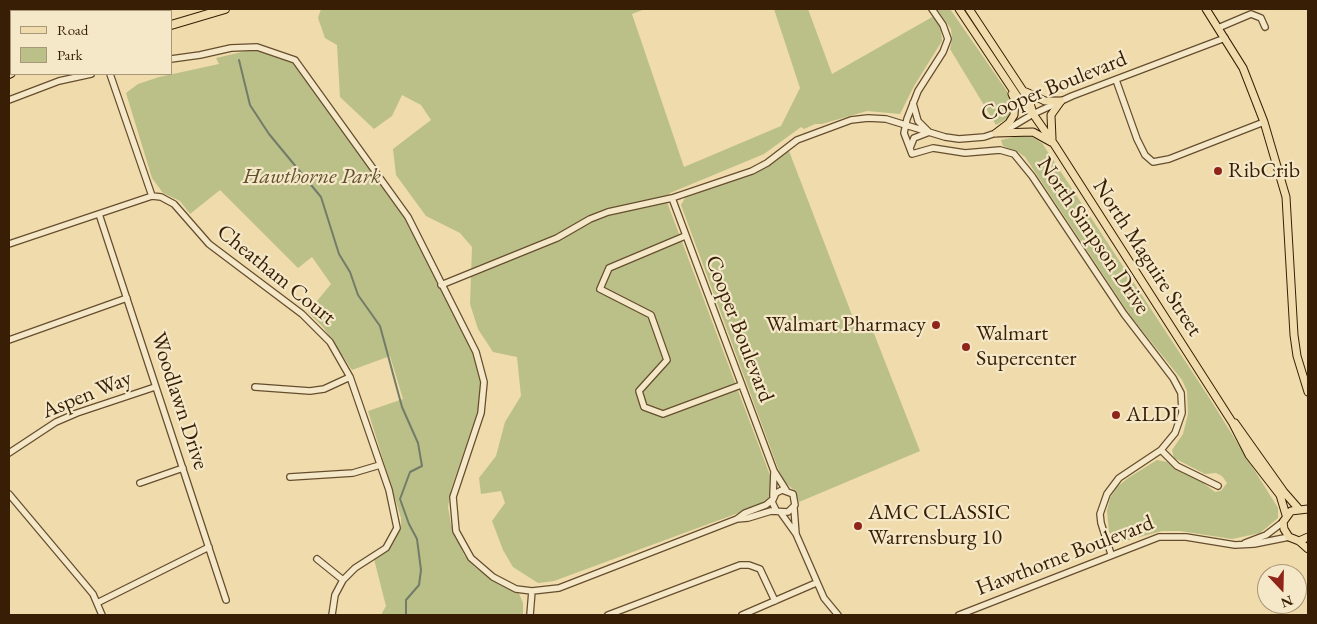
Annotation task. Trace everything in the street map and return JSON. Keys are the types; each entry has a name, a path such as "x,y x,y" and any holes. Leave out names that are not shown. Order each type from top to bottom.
{"highway":[{"path":"172,25 225,9"}],"main road":[{"name":"North Maguire Street","path":"959,9 1023,105 1033,114 1054,144 1232,422 1249,456 1280,495 1285,505 1284,529 1289,537"},
{"name":"North Maguire Street","path":"969,9 1023,90 1029,100 1033,114"},
{"path":"1206,9 1243,68 1264,122 1286,197 1294,335 1297,356 1308,392"},
{"path":"996,133 1010,123 1016,108 1015,100 1006,79"},
{"path":"1023,90 1045,101 1061,101"},
{"path":"1054,144 1050,128 1050,115 1061,101"},
{"path":"996,133 1033,132 1054,144"},
{"name":"North Maguire Street","path":"1232,422 1305,509"},
{"path":"1284,519 1305,509"},
{"path":"1289,537 1299,541 1308,549"},
{"path":"1299,541 1308,537"}],"street":[{"path":"910,148 904,133 912,103 946,45 948,34 932,9"},
{"path":"1218,28 1251,14 1261,18 1265,27"},
{"name":"Cooper Boulevard","path":"441,284 557,238 590,219 608,212 672,198 752,171 768,163 797,140 851,120 868,118 886,119 930,133 959,139 996,133 1061,101 1225,38"},
{"path":"172,59 231,48 257,47 295,60 408,217 476,352 484,382 481,412 453,497 456,531 471,558 493,577 516,589 532,591 559,588 737,519 745,513 766,505 779,491 786,490 795,497 796,534"},
{"path":"9,100 59,81 86,75"},
{"path":"9,244 152,196 110,75"},
{"path":"1116,80 1145,155 1153,162 1169,159 1264,122"},
{"path":"912,103 918,121 930,133"},
{"path":"910,148 911,141 918,135 930,133"},
{"name":"North Simpson Drive","path":"910,148 912,154 933,148 965,153 1000,150 1014,154 1024,164 1124,314 1173,378 1181,394 1183,402 1180,424 1175,433 1161,450 1119,478 1107,494 1100,514 1111,554"},
{"name":"Cheatham Court","path":"152,196 174,204 209,244 302,314 330,342 350,377 380,465 397,520 397,528 386,548 355,568 343,580 335,595 332,615"},
{"name":"Cooper Boulevard","path":"672,198 774,471 786,490"},
{"name":"Woodlawn Drive","path":"99,214 226,600"},
{"path":"685,236 608,268 600,289 651,315 666,360 639,391 644,407 663,414 741,385"},
{"path":"9,340 127,298"},
{"path":"255,387 310,391 324,389 350,377"},
{"name":"Aspen Way","path":"9,454 48,427 70,416 155,387"},
{"path":"1161,450 1181,468 1218,486"},
{"path":"290,477 353,473 380,465"},
{"path":"140,483 183,468"},
{"name":"Cooper Boulevard","path":"773,498 774,471"},
{"path":"9,494 83,582 97,603 102,615"},
{"path":"773,498 773,505 796,534 824,598 838,615"},
{"path":"737,519 788,512 794,508"},
{"name":"Hawthorne Boulevard","path":"1243,544 1266,535 1284,519"},
{"name":"Hawthorne Boulevard","path":"959,615 1144,541 1174,535 1224,544 1243,544 1289,537"},
{"path":"97,603 209,547"},
{"path":"317,559 343,580"},
{"path":"608,615 740,565 749,565 760,569 775,601"},
{"path":"742,615 816,583"},
{"path":"530,615 532,591"}],"green space":[{"path":"9,9 142,9 10,10 9,47"},
{"path":"321,9 645,9 632,14 684,167 781,126 800,88 774,9 808,9 832,74 934,16 941,29 942,41 914,86 900,114 867,111 822,124 815,124 804,129 801,127 764,154 670,193 667,197 667,202 771,478 772,492 769,497 760,505 554,581 538,583 513,567 503,550 492,521 505,503 501,491 481,494 479,478 496,456 505,422 521,396 517,357 493,352 478,329 470,304 472,247 460,233 426,216 396,175 393,149 431,120 421,105 402,95 392,116 374,129 340,97 337,45 325,38 318,18"},
{"path":"937,9 950,9 1009,94 1012,105 1008,117 996,125 950,49 952,40 951,29"},
{"name":"Hawthorne Park","path":"255,49 290,60 299,67 410,225 478,363 482,390 480,404 451,489 448,507 451,524 464,555 476,568 503,586 518,591 523,603 523,615 381,615 386,606 374,559 391,546 401,527 401,518 368,411 403,399 390,356 352,370 323,327 308,312 331,284 312,257 298,268 220,190 190,214 180,201 163,193 152,178 126,93 138,84 159,77 219,64 216,58"},
{"path":"1027,134 1042,143 1210,399 1278,508 1278,518 1260,533 1232,539 1180,531 1162,531 1125,541 1118,541 1109,532 1107,511 1110,498 1117,487 1157,460 1167,462 1174,468 1202,482 1215,492 1221,491 1227,483 1222,476 1216,473 1205,474 1174,458 1172,450 1183,434 1188,414 1187,391 1182,380 1132,318 1025,157 1003,146 1001,140"},
{"path":"789,151 857,328 862,332 873,331 920,451 799,502 796,492 785,482 779,471 681,205 685,198 763,168"}],"waterway":[{"path":"239,60 250,105 269,134 321,197 339,254 350,272 358,295 380,326 402,407 418,443 422,466 410,472 400,499 417,539 421,570 419,585 406,600 406,615"}],"place":[{"name":"RibCrib","path":"1218,171"},
{"name":"Walmart Pharmacy","path":"936,325"},
{"name":"Walmart Supercenter","path":"966,347"},
{"name":"ALDI","path":"1116,415"},
{"name":"AMC CLASSIC Warrensburg 10","path":"858,526"}]}
